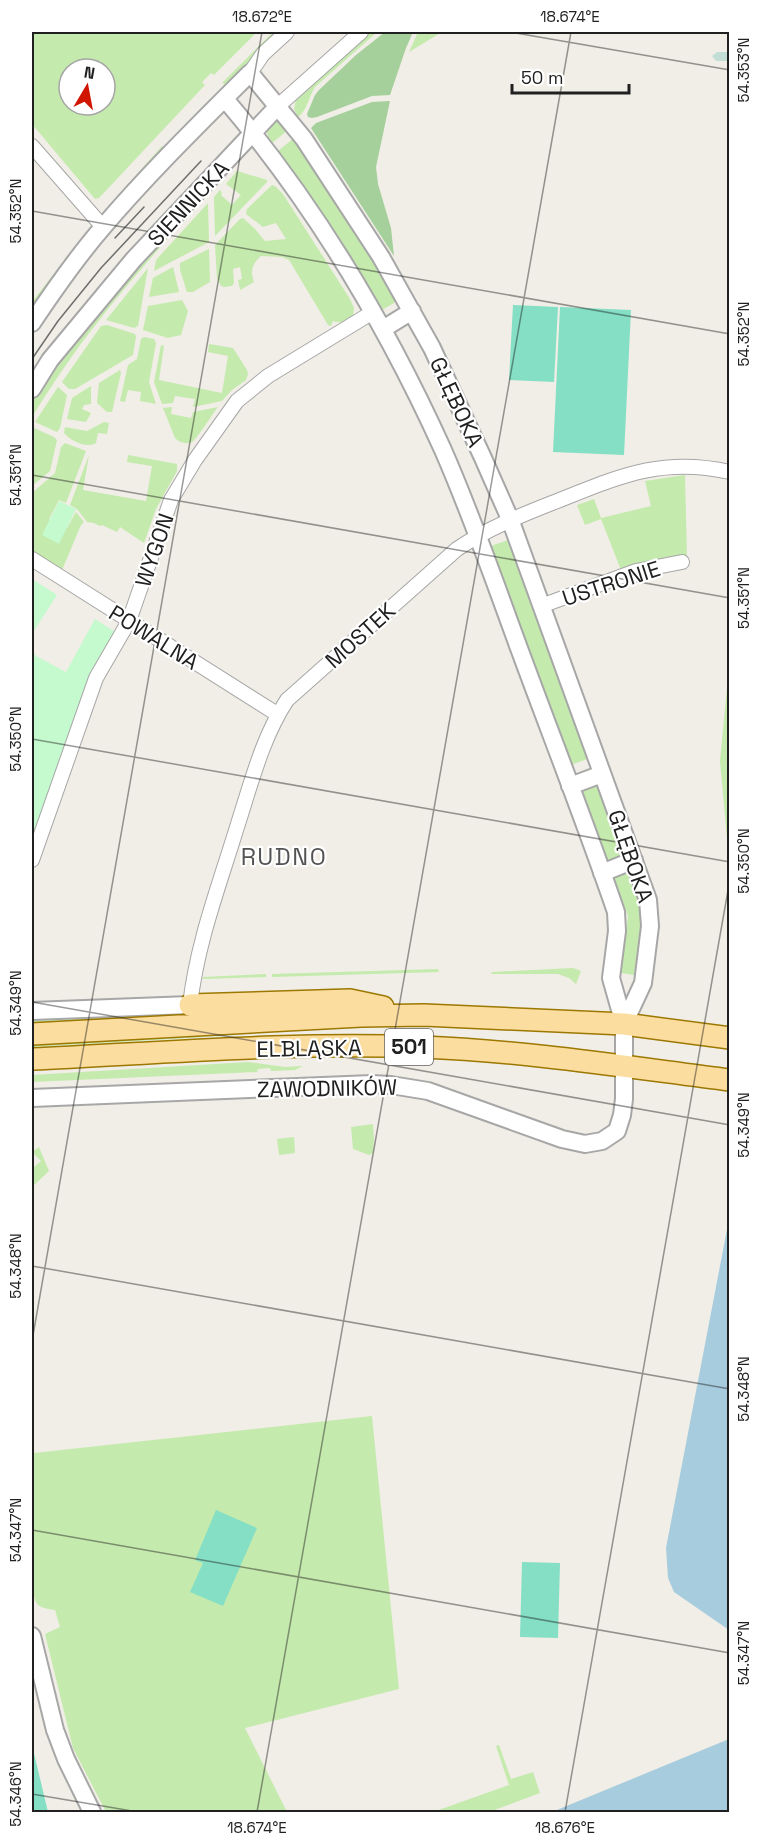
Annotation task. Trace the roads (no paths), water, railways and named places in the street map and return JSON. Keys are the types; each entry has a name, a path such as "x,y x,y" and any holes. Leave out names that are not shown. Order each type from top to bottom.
{"main road":[{"path":"190,1005 350,1000 424,1015"},
{"name":"ELBLĄSKA","path":"32,1034 361,1016 424,1015 624,1024 729,1038"},
{"name":"ELBLĄSKA","path":"32,1059 261,1048 382,1046 550,1056 729,1080"}],"street":[{"name":"SIENNICKA","path":"32,323 61,279 103,227 250,74 263,54 286,32"},
{"name":"SIENNICKA","path":"32,389 50,360 134,260 252,131 361,32"},
{"name":"GŁĘBOKA","path":"250,74 304,139 355,216 412,311 445,374 510,519 648,900 650,926 643,983 624,1024"},
{"name":"GŁĘBOKA","path":"225,99 303,199 373,312 443,452 477,536 616,912 611,978 624,1024"},
{"path":"32,146 103,227"},
{"path":"383,329 412,311"},
{"name":"WYGON","path":"32,860 96,678 129,621 171,500 195,460 237,402 268,376 373,312"},
{"name":"MOSTEK","path":"190,1005 200,944 263,747 277,714 287,700 457,549 477,536 510,519 630,473 670,466 712,468 729,472"},
{"name":"POWALNA","path":"32,559 277,714"},
{"name":"USTRONIE","path":"541,606 636,571 682,562"},
{"path":"570,786 602,774"},
{"path":"602,873 634,860"},
{"path":"32,1011 190,1005"},
{"path":"624,1024 624,1067"},
{"name":"ZAWODNIKÓW","path":"32,1098 392,1084 428,1091 562,1139 585,1144 602,1141 617,1131 624,1100 624,1067"},
{"path":"32,1636 55,1730 66,1759 92,1812"}],"tram line":[{"path":"32,359 58,321 101,268 201,161"},
{"path":"115,238 144,207"}],"district":[{"name":"RUDNO","path":"284,857"}]}
